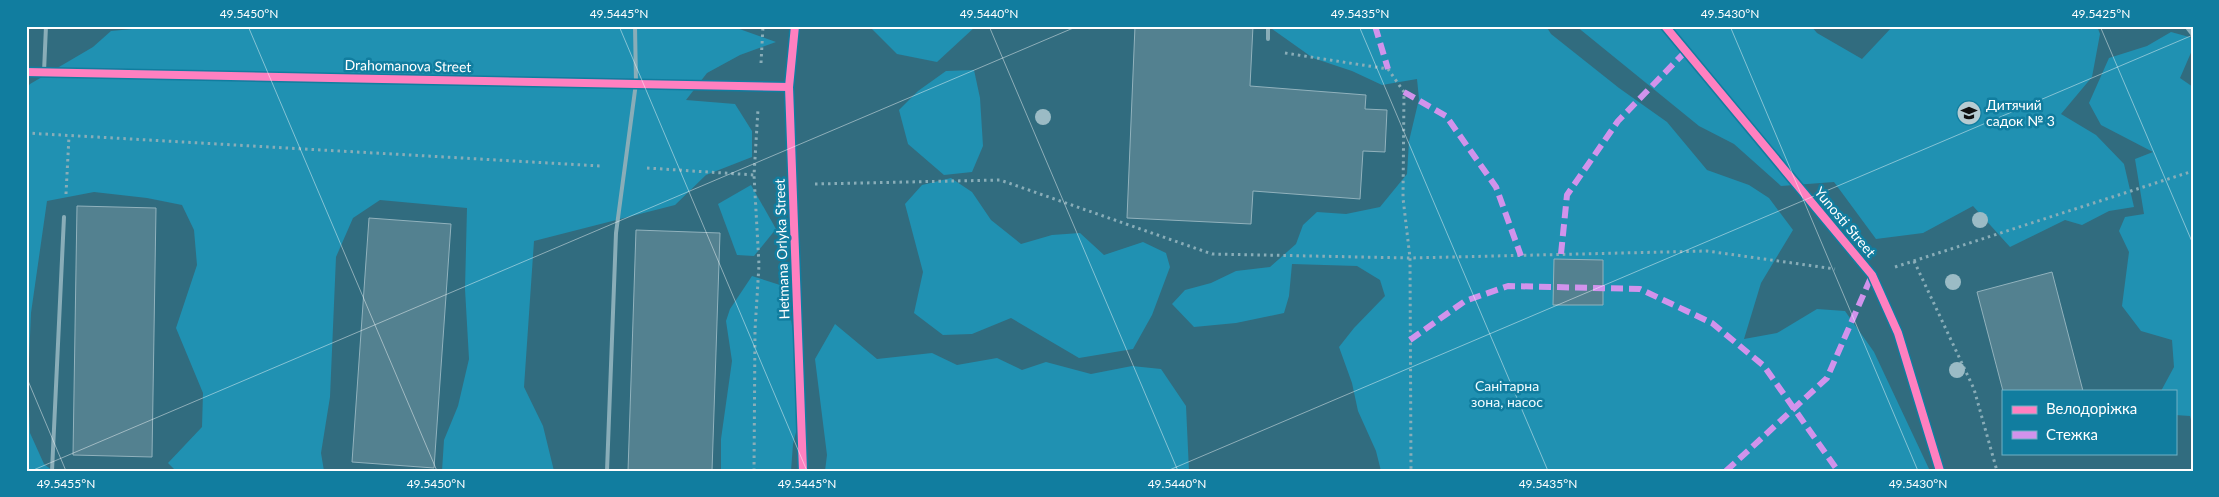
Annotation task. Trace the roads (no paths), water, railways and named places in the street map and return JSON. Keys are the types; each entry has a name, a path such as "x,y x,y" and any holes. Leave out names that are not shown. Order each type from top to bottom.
{"street":[{"name":"Hetmana Orlyka Street","path":"795,26 789,87 803,471"},
{"name":"Yunosti Street","path":"1665,26 1872,274 1898,334 1940,471"},
{"name":"Drahomanova Street","path":"26,72 789,87"}],"lane":[{"path":"44,72 46,26"},
{"path":"607,471 616,233 636,83 635,26"},
{"path":"1268,26 1268,38"},
{"path":"2186,26 2193,35"},
{"path":"52,471 64,217"}],"place":[{"name":"Дитячий садок № 3","path":"1969,113"}],"park label":[{"name":"Санітарна зона, насос","path":"1507,394"}]}
